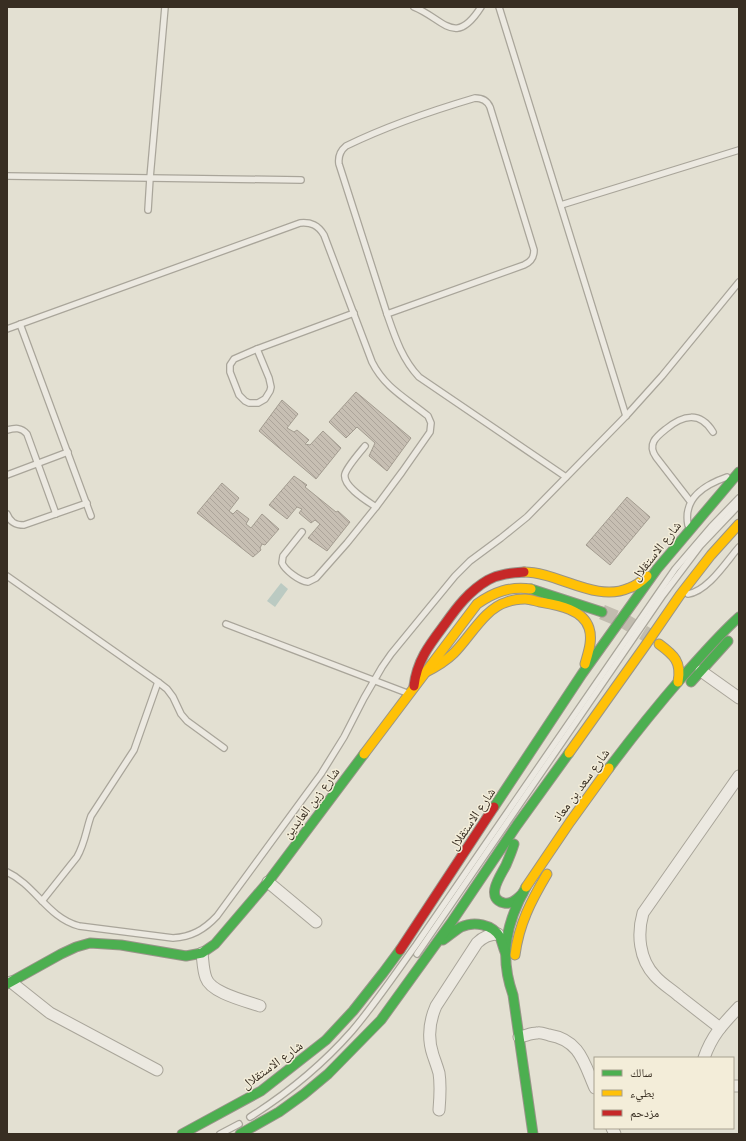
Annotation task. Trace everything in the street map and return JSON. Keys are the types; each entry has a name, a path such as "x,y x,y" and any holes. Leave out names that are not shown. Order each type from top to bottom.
{"main road":[{"name":"شارع الاستقلال","path":"182,1134 261,1091 326,1040 353,1011 410,935 582,674 657,569 738,473"},
{"path":"240,1134 279,1112 304,1094 328,1074 381,1020 480,880 517,824 680,595 711,555 739,524"},
{"path":"411,690 415,673 420,661 439,631 467,595 486,581 508,573 531,572 555,577 599,592 614,592 635,586 657,569"},
{"name":"شارع زين العابدين","path":"202,953 215,944 268,882 477,604 495,592 506,589 528,588 602,612"},
{"path":"424,673 438,667 450,658 492,609 506,601 523,598 540,600 576,613 587,623 591,638 582,674"},
{"name":"شارع سعد بن معاذ","path":"582,820 607,777 652,712 702,654 739,617"},
{"path":"687,687 734,636"},
{"path":"659,644 672,653 676,658 679,670 678,682"},
{"path":"672,653 686,656 702,654"},
{"name":"شارع سعد بن معاذ","path":"533,1134 513,996 508,978 506,939 509,926 517,903 571,820 672,702"},
{"path":"517,824 512,852 495,888 495,893 496,898 505,904 510,904 523,893"},
{"name":"شارع سعد بن معاذ","path":"513,996 516,983 515,965 517,940 521,923 527,908 552,868"},
{"path":"432,949 459,929 471,924 483,924 498,934 506,952"},
{"path":"9,983 61,954 76,947 90,943 120,945 186,956 202,953"}],"street":[{"path":"701,671 739,698"},
{"path":"720,1028 655,976 646,962 639,936 642,913 739,776"},
{"path":"268,882 316,922"},
{"path":"471,924 475,931 477,943"},
{"path":"439,1110 439,1074 430,1045 429,1035 430,1025 436,1006 477,943 484,937 498,934"},
{"path":"202,953 206,978 212,987 232,997 260,1006"},
{"path":"9,983 50,1013 157,1070"},
{"path":"704,1057 709,1044 720,1028 739,1007"},
{"path":"519,1037 538,1033 554,1035 567,1041 576,1048 581,1056 594,1086"}],"lane":[{"path":"148,210 165,7"},
{"path":"414,7 425,12 441,24 450,28 459,28 468,24 481,7"},
{"path":"499,7 626,416"},
{"path":"387,314 528,264 533,257 534,250 490,107 488,103 482,99 475,98 450,106 401,123 346,146 340,152 339,164 387,314 397,343 409,365 419,377 566,477"},
{"path":"561,205 739,150"},
{"path":"7,176 301,180"},
{"path":"7,329 300,223 305,222 318,227 324,234 372,362 377,371 387,385 428,416 432,428 428,436 376,507 316,578 308,582 299,579 282,563 283,556 302,532"},
{"path":"7,872 19,879 64,921 79,926 173,938 188,936 203,929 216,916 320,774 344,737 373,680 391,654 455,576 470,561 527,517 626,416 662,376 739,282"},
{"path":"257,349 269,378 270,391 265,399 258,403 253,403 245,401 239,395 229,368 234,359 257,349 354,313"},
{"path":"20,324 91,516"},
{"path":"690,501 656,457 653,451 653,444 658,434 672,423 683,418 695,418 701,420 710,427 713,432"},
{"path":"7,430 18,428 25,431 56,514"},
{"path":"365,446 346,472 345,479 351,488 376,507"},
{"path":"7,475 68,452"},
{"path":"689,531 686,519 690,501 711,483 738,473"},
{"path":"220,1134 259,1112 298,1083 352,1030 416,945 676,569 706,533 739,498"},
{"path":"7,514 14,524 24,525 87,503"},
{"path":"231,1134 263,1116 306,1084 347,1044 376,1011 663,595 700,546 739,505"},
{"path":"680,595 696,592 707,585 739,547"},
{"path":"7,576 166,688 181,714 224,748"},
{"path":"226,624 373,680 411,690"},
{"path":"42,901 82,849 91,816 134,750 158,682"}],"shaded area":[{"path":"281,583 288,589 275,607 267,601"}],"building":[{"path":"356,392 411,438 387,471 369,456 375,443 357,427 346,438 329,422"},
{"path":"282,400 298,414 287,428 294,432 297,430 309,440 305,444 310,445 323,431 341,448 316,479 259,431"},
{"path":"294,476 307,485 305,487 336,512 338,511 350,522 327,551 308,538 320,524 315,520 311,523 299,513 302,509 297,507 287,519 269,505"},
{"path":"222,483 239,498 229,511 233,514 237,510 249,519 246,524 251,528 262,514 279,529 265,545 262,544 260,548 261,550 253,557 197,513"},
{"path":"627,497 650,517 610,565 586,545"}],"tunnel":[{"path":"602,612 626,622 649,636"}],"traffic: fast":[{"path":"494,807 582,674 657,569 739,472"},
{"path":"531,589 602,612"},
{"path":"609,768 684,675 739,617"},
{"path":"691,682 728,641"},
{"path":"240,1134 279,1112 304,1094 328,1074 381,1020 451,923 517,825 569,753"},
{"path":"7,984 61,954 76,947 90,943 121,945 186,956 202,953 215,944 268,882 364,754"},
{"path":"514,844 506,865 498,880 495,896 498,900 504,903 510,903 515,901 523,893"},
{"path":"526,887 519,900 509,927 506,967 513,995 533,1134"},
{"path":"443,940 461,927 477,924 488,927 497,933 500,937 505,952"},
{"path":"182,1134 261,1091 326,1040 353,1011 400,950"}],"traffic: slow":[{"path":"569,753 680,595 711,555 739,524"},
{"path":"524,572 537,573 590,590 603,592 616,592 632,587 647,576"},
{"path":"364,754 477,604 496,593 509,589 531,589"},
{"path":"424,673 451,656 492,610 507,602 523,599 569,609 581,616 586,622 590,633 590,646 585,664"},
{"path":"659,644 676,660 679,669 678,682"},
{"path":"526,887 609,768"},
{"path":"515,955 519,933 526,913 547,874"}],"traffic: jam":[{"path":"414,686 418,668 425,653 434,638 464,600 481,584 496,576 524,572"},
{"path":"400,950 494,807"}]}
